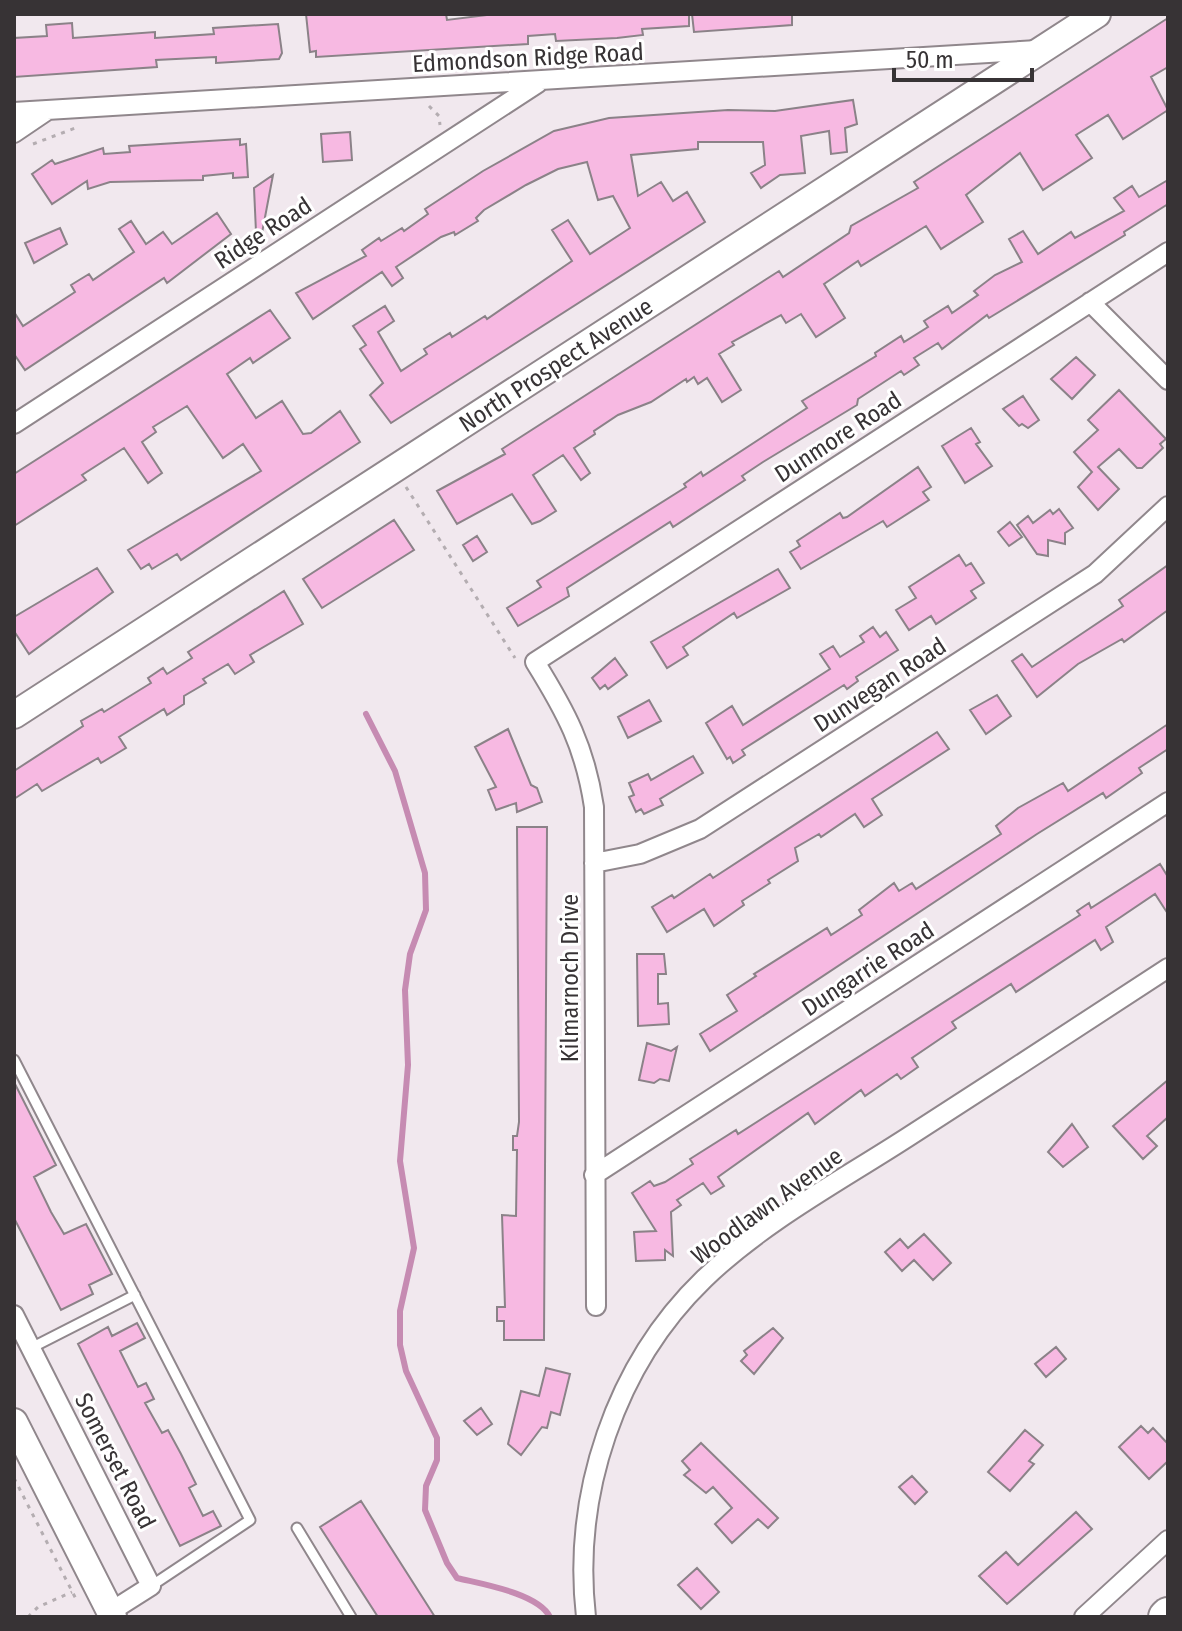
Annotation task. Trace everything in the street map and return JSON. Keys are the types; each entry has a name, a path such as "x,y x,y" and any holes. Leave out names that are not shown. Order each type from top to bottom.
{"street":[{"name":"North Prospect Avenue","path":"14,715 1097,14"},
{"name":"Edmondson Ridge Road","path":"14,112 539,83 1044,49"},
{"name":"Ridge Road","path":"14,424 539,83"},
{"path":"19,141 50,109"},
{"name":"Dunmore Road","path":"535,662 1168,252"},
{"path":"1090,302 1168,380"},
{"name":"Dunvegan Road","path":"594,863 640,854 700,829 1095,574 1168,506"},
{"name":"Kilmarnoch Drive","path":"535,662 567,713 581,746 594,807 596,1306"},
{"name":"Dungarrie Road","path":"594,1175 1168,802"},
{"name":"Woodlawn Avenue","path":"586,1617 583,1547 591,1492 608,1428 641,1360 671,1316 704,1279 797,1209 1168,968"},
{"name":"Somerset Road","path":"14,1315 151,1586"},
{"path":"14,1422 107,1615 151,1586"},
{"path":"1084,1617 1168,1540"}],"lane":[{"path":"14,1060 250,1520 151,1586"},
{"path":"31,1348 135,1295"},
{"path":"297,1528 351,1617"}],"path":[{"path":"423,105 434,108 439,116 436,132"},
{"path":"19,141 93,125"},
{"path":"404,484 515,658"},
{"path":"14,1478 76,1599"},
{"path":"28,1617 38,1607 72,1592"}],"building":[{"path":"306,14 446,14 447,20 495,14 689,14 689,26 642,29 643,35 617,38 556,41 555,34 528,36 528,44 316,57 316,51 310,52"},
{"path":"692,14 792,14 792,25 694,32"},
{"path":"1168,18 1168,67 1151,77 1168,110 1123,139 1108,115 1076,135 1092,158 1043,190 1020,153 966,195 983,222 941,249 926,226 861,266 858,261 824,284 845,318 816,337 801,314 786,323 781,315 732,342 734,345 719,354 741,390 722,402 707,378 698,384 694,377 651,402 618,415 574,448 590,473 581,480 563,455 533,475 556,511 540,521 532,524 512,494 457,524 437,491 505,454 502,449 779,271 783,277 849,233 851,226 918,188 914,182"},
{"path":"72,23 73,38 155,32 155,38 214,34 213,28 278,24 282,53 279,59 216,63 216,57 156,60 157,67 14,77 14,38 47,36 46,25"},
{"path":"853,100 857,124 845,128 847,152 831,154 829,131 801,136 805,173 780,175 761,188 751,173 765,165 763,142 698,142 698,149 631,155 638,196 661,182 673,201 687,192 705,222 391,423 370,395 383,383 360,349 366,345 353,326 385,306 394,321 378,332 401,371 427,354 424,349 450,333 452,337 485,316 487,319 572,261 552,230 568,220 590,254 630,228 613,196 598,200 587,162 558,169 484,210 476,218 478,221 455,235 454,232 441,237 396,267 403,278 392,286 382,272 313,319 296,293 366,256 362,250 379,238 381,241 402,228 404,231 428,214 425,209 483,171 554,131 609,118 728,110 775,111"},
{"path":"350,132 352,160 323,162 321,134"},
{"path":"240,139 240,145 246,144 248,177 233,178 233,173 203,176 203,180 110,182 88,189 87,181 52,204 32,174 52,160 55,164 103,148 104,154 130,152 129,146"},
{"path":"273,175 262,233 256,232 254,188"},
{"path":"1168,180 1168,204 1124,232 1125,235 989,318 987,315 942,349 938,343 914,358 919,365 904,375 901,371 858,399 857,405 763,462 742,476 745,480 673,527 670,522 567,588 569,596 518,626 507,608 541,587 537,581 686,487 684,484 701,472 703,476 807,408 802,401 876,356 875,353 901,336 904,342 928,327 924,321 948,306 952,313 978,295 974,291 995,275 1022,262 1009,239 1023,231 1038,254 1071,232 1075,238 1124,211 1114,198 1132,186 1139,197"},
{"path":"217,213 231,234 167,283 164,278 25,370 14,354 14,312 23,326 75,292 71,285 89,274 93,280 134,252 119,229 131,221 146,244 163,232 172,244"},
{"path":"60,228 67,244 34,263 25,243"},
{"path":"270,310 290,338 253,363 250,358 227,374 256,418 282,401 303,434 311,433 340,411 360,442 181,560 177,554 152,569 149,564 141,569 128,550 261,471 243,444 223,458 187,406 153,427 156,432 142,442 162,473 148,483 124,448 82,475 86,480 14,526 14,474"},
{"path":"1076,357 1095,375 1072,399 1051,379"},
{"path":"1119,390 1166,439 1160,444 1163,448 1142,468 1137,468 1119,449 1098,467 1119,489 1098,510 1078,487 1092,472 1074,452 1098,430 1088,420"},
{"path":"1023,396 1039,420 1028,428 1022,424 1019,426 1003,409"},
{"path":"971,428 980,442 976,444 992,466 965,483 942,446"},
{"path":"918,467 931,487 923,492 929,500 887,527 883,521 801,569 790,552 800,546 797,541 840,513 843,518 847,517"},
{"path":"1059,509 1073,528 1065,533 1065,544 1048,540 1048,556 1037,554 1017,525 1028,516 1033,523 1050,510 1053,514"},
{"path":"394,520 414,550 322,608 303,579"},
{"path":"1010,522 1022,537 1009,546 998,532"},
{"path":"477,536 487,552 473,561 463,545"},
{"path":"959,555 966,566 971,563 984,583 971,591 976,598 936,624 931,616 909,630 896,610 916,598 909,587"},
{"path":"1168,565 1168,610 1124,642 1122,639 1078,664 1037,697 1012,661 1022,654 1032,667 1123,606 1119,600"},
{"path":"97,568 113,592 29,654 14,631 14,617"},
{"path":"778,569 790,588 737,618 734,613 683,647 688,655 667,668 651,642"},
{"path":"284,591 303,624 250,655 254,662 235,674 228,664 203,679 206,683 184,696 184,704 167,715 164,709 119,737 126,748 101,763 98,758 42,791 37,784 14,799 14,771 83,726 81,721 102,709 104,712 151,683 148,678 163,668 167,674 192,658 188,652"},
{"path":"873,627 880,637 886,632 898,650 856,677 858,681 847,689 844,685 742,750 745,755 733,763 730,757 727,759 706,723 732,706 743,725 830,669 820,654 833,646 840,657 864,642 860,636"},
{"path":"615,658 627,675 608,689 605,685 600,689 592,678"},
{"path":"997,695 1011,716 986,734 970,710"},
{"path":"649,700 661,721 628,738 618,717"},
{"path":"1168,724 1168,749 1139,768 1142,773 1106,798 1103,793 1037,834 710,1051 700,1034 737,1011 727,995 756,976 754,974 827,928 831,935 862,915 859,910 894,883 899,891 912,883 916,889 1001,834 996,826 1018,808 1063,783 1068,791"},
{"path":"508,729 531,785 537,788 542,802 517,812 516,803 496,810 488,790 496,787 475,747"},
{"path":"937,732 949,749 872,799 882,815 864,827 855,814 821,837 819,834 795,848 798,861 768,880 770,883 742,901 744,905 714,926 704,909 667,932 652,907 672,895 674,898 710,874 713,878"},
{"path":"693,756 703,773 660,799 663,805 644,814 641,809 636,812 629,797 634,795 629,783 648,774 651,780"},
{"path":"517,827 547,827 544,1340 504,1340 504,1321 497,1321 497,1307 505,1307 502,1215 516,1216 517,1150 513,1150 513,1136 517,1136 519,1122"},
{"path":"1160,864 1168,877 1168,914 1155,894 1106,927 1113,942 1101,950 1095,940 1016,992 1011,984 952,1022 956,1028 912,1058 918,1067 901,1079 897,1074 865,1096 861,1090 815,1124 808,1113 718,1177 724,1186 711,1194 703,1183 677,1200 681,1205 671,1212 673,1256 665,1250 665,1260 636,1261 634,1232 656,1231 632,1193 650,1181 654,1186 665,1182 693,1164 690,1159 736,1130 738,1134 1080,915 1077,911 1089,903 1091,908"},
{"path":"637,954 664,954 666,974 658,974 658,1004 668,1003 669,1024 638,1026"},
{"path":"647,1043 671,1051 677,1047 669,1081 660,1079 654,1083 639,1080"},
{"path":"1168,1080 1168,1117 1147,1136 1157,1146 1143,1159 1113,1126"},
{"path":"14,1082 56,1165 34,1177 51,1212 64,1234 86,1224 112,1274 89,1285 93,1294 61,1310 14,1218"},
{"path":"1072,1124 1088,1147 1063,1167 1048,1152"},
{"path":"924,1234 951,1263 933,1280 914,1260 902,1271 885,1252 900,1239 908,1248"},
{"path":"137,1323 145,1338 120,1351 138,1387 146,1383 154,1399 145,1403 162,1433 168,1430 181,1454 196,1484 189,1488 203,1516 213,1511 221,1526 180,1546 78,1344 108,1327 112,1336"},
{"path":"773,1328 783,1338 754,1374 741,1361 747,1355 744,1351"},
{"path":"1056,1347 1066,1359 1046,1377 1035,1364"},
{"path":"546,1368 570,1374 560,1415 551,1412 547,1428 542,1427 521,1455 508,1444 521,1391 539,1396"},
{"path":"481,1408 492,1424 477,1435 464,1421"},
{"path":"1141,1426 1148,1433 1153,1428 1168,1444 1168,1461 1149,1479 1119,1447"},
{"path":"1025,1430 1043,1445 1029,1461 1034,1464 1010,1491 988,1472"},
{"path":"701,1443 778,1518 768,1528 758,1519 732,1543 715,1524 732,1508 713,1487 706,1493 684,1475 690,1470 682,1461"},
{"path":"912,1476 927,1492 915,1504 899,1487"},
{"path":"361,1501 435,1617 378,1617 320,1527"},
{"path":"1076,1512 1092,1529 1007,1604 979,1576 1006,1552 1018,1565"},
{"path":"697,1568 719,1592 701,1609 678,1585"}],"waterway":[{"path":"366,714 395,771 425,873 426,910 410,954 405,990 408,1065 400,1161 414,1248 400,1311 400,1345 406,1371 437,1438 437,1460 426,1486 425,1510 447,1563 457,1578 522,1596 544,1609 550,1617"}]}
